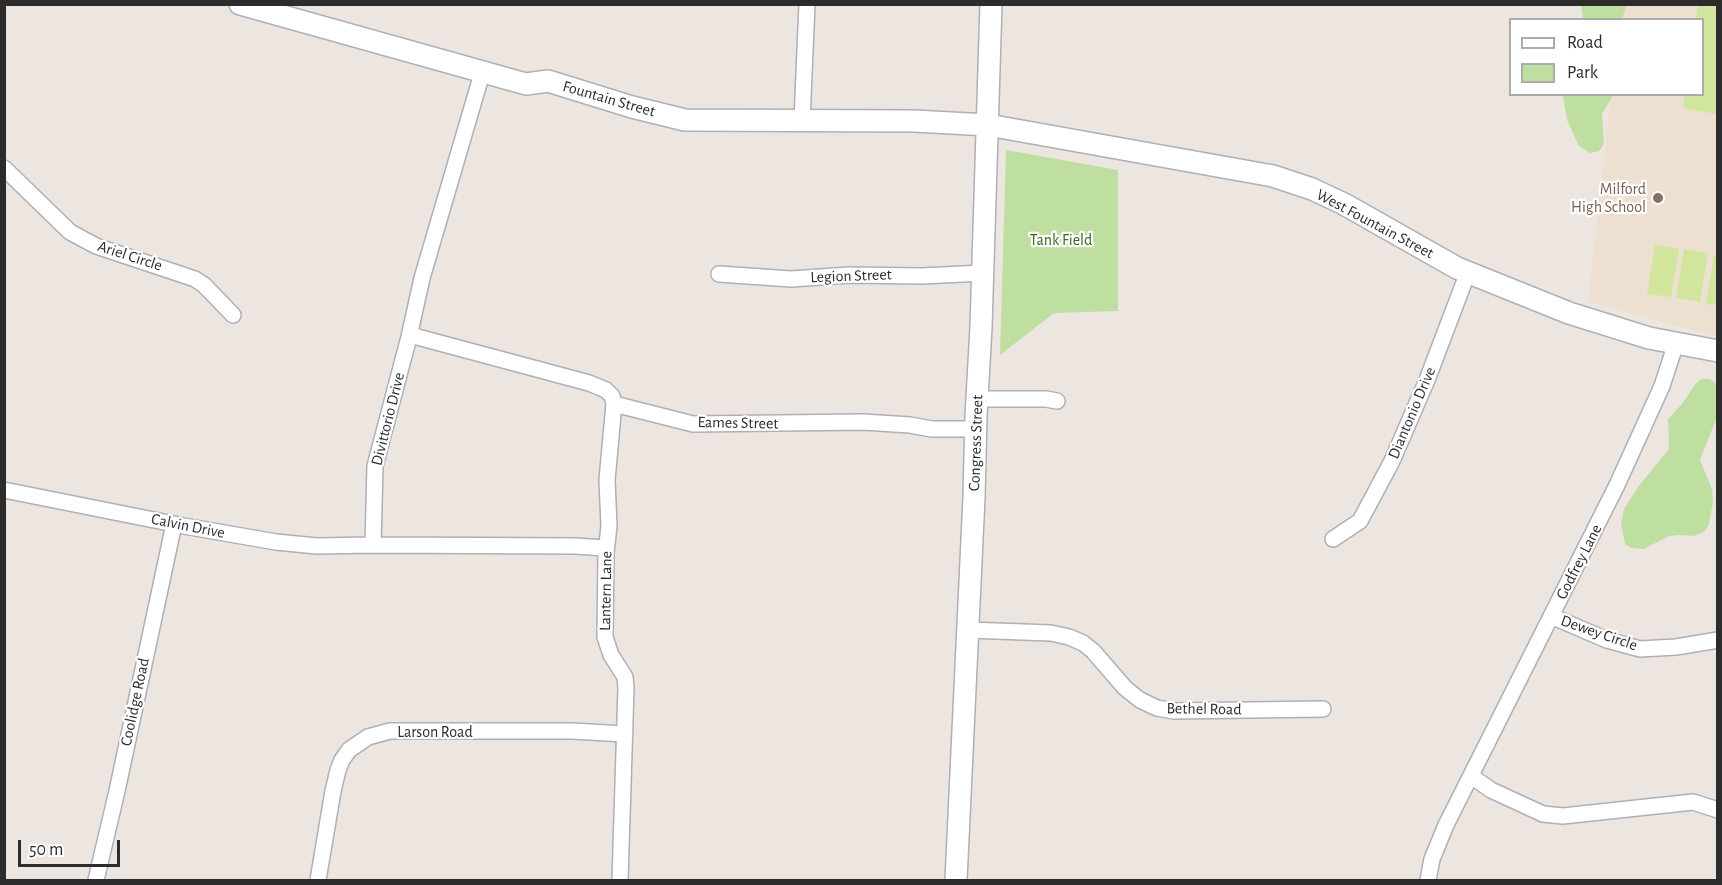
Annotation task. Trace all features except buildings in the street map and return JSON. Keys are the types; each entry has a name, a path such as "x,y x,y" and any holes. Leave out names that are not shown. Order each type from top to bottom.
{"street":[{"name":"Fountain Street","path":"240,4 483,70 526,84 548,81 632,107 685,120 988,125"},
{"path":"802,121 807,4"},
{"name":"Congress Street","path":"956,880 983,273 991,4"},
{"name":"Divittorio Drive","path":"373,545 375,466 410,335 422,278 483,70"},
{"name":"West Fountain Street","path":"988,125 1273,176 1312,189 1344,204 1468,272 1569,313 1649,338 1718,351"},
{"name":"Ariel Circle","path":"4,168 70,232 96,246 195,279 204,285 233,315"},
{"name":"Diantonio Drive","path":"1333,538 1360,521 1392,461 1427,380 1468,272"},
{"name":"Legion Street","path":"718,274 791,279 850,275 922,276 983,273"},
{"name":"Eames Street","path":"410,335 589,383 606,390 612,396 614,404 693,424 863,422 932,429 976,429"},
{"name":"Godfrey Lane","path":"1428,880 1434,851 1631,455 1662,386 1676,343"},
{"path":"977,399 1057,401"},
{"name":"Lantern Lane","path":"614,404 607,480 609,526 606,548 605,637 611,655 625,677 627,699 620,880"},
{"name":"Calvin Drive","path":"4,490 174,524 286,543 317,546 373,545"},
{"name":"Coolidge Road","path":"96,880 174,524"},
{"path":"373,545 606,548"},
{"name":"Dewey Circle","path":"1551,616 1608,640 1641,649 1676,647 1718,640"},
{"name":"Bethel Road","path":"968,630 1041,632 1070,637 1094,651 1125,688 1140,700 1157,708 1174,711 1323,709"},
{"name":"Larson Road","path":"318,880 338,770 349,750 368,737 390,731 572,731 625,734"},
{"path":"1471,776 1496,793 1543,814 1563,816 1693,802 1718,810"}],"shaded area":[{"name":"Milford High School","path":"1621,5 1717,5 1717,337 1588,302 1611,96 1704,96 1704,18 1620,18"}],"green space":[{"path":"1581,4 1626,5 1623,18 1583,18"},
{"path":"1698,5 1717,5 1717,114 1683,108 1685,96 1704,96 1704,18 1696,18"},
{"path":"1563,96 1612,96 1602,114 1604,144 1599,151 1590,153 1579,146 1567,120"},
{"name":"Tank Field","path":"1006,150 1118,170 1118,311 1054,313 1000,355"},
{"path":"1655,245 1679,249 1671,297 1647,294"},
{"path":"1684,249 1708,253 1700,302 1676,298"},
{"path":"1714,255 1717,255 1717,305 1706,304"},
{"path":"1702,379 1710,379 1718,385 1717,417 1700,460 1712,489 1713,502 1709,524 1705,531 1694,536 1669,536 1644,549 1632,548 1625,544 1621,524 1624,509 1638,487 1669,449 1668,419 1682,404 1696,383"}],"place":[{"name":"Milford High School","path":"1658,198"}]}
